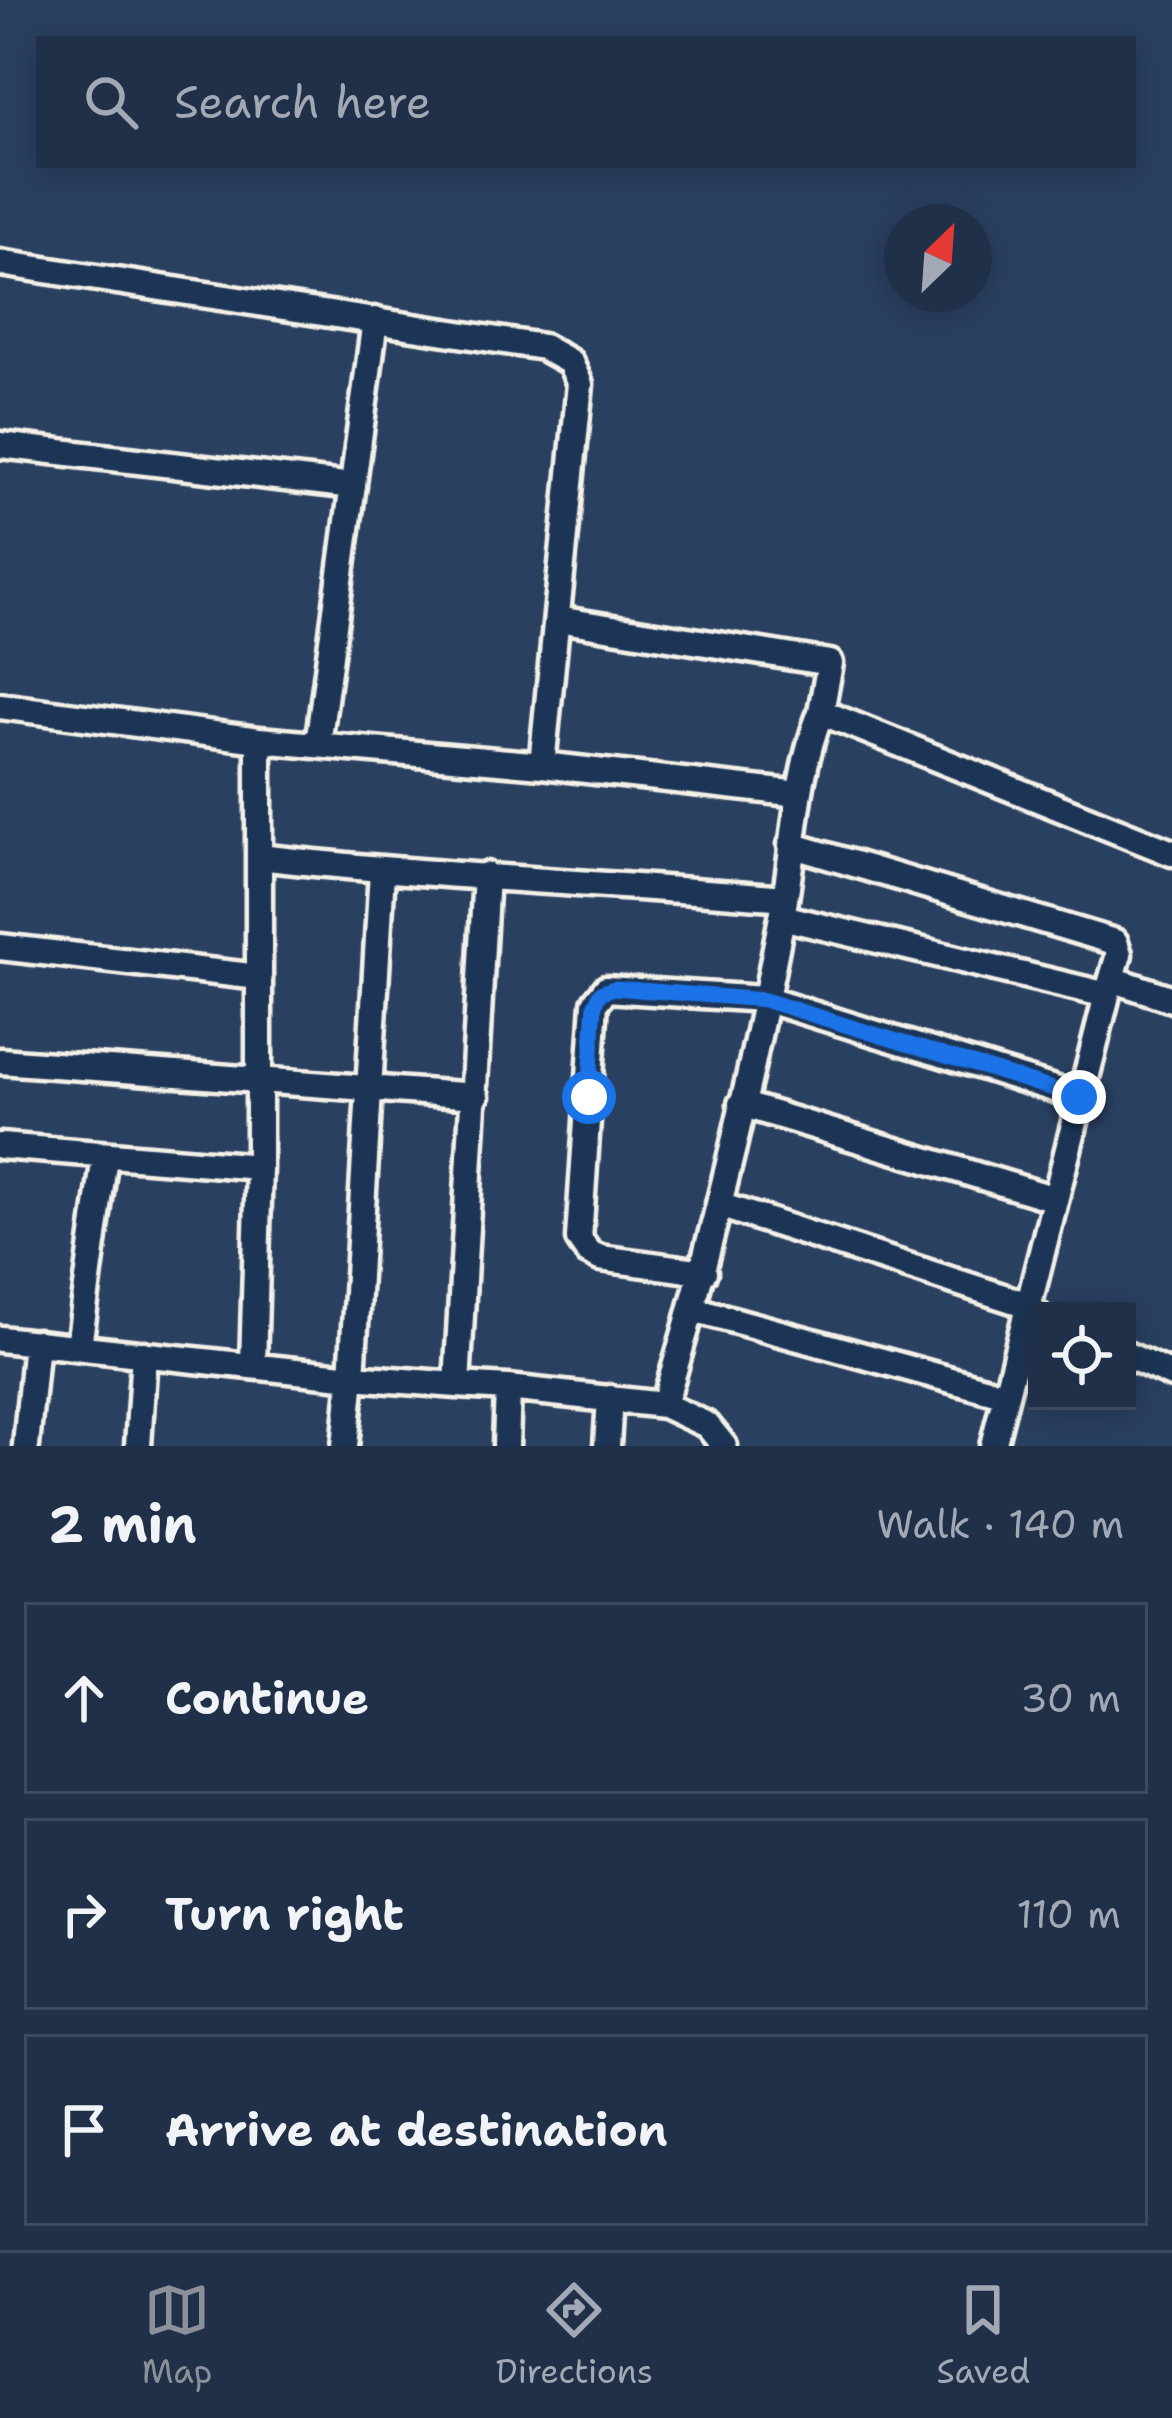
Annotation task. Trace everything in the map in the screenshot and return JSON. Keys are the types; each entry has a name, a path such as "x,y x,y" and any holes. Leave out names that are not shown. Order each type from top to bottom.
{"street":[{"path":"0,263 543,347 571,362 580,384 542,765"},
{"path":"318,745 375,320"},
{"path":"0,445 353,486"},
{"path":"556,619 830,663 799,794 783,907 704,1272 664,1405"},
{"path":"0,706 259,740 799,794"},
{"path":"821,712 1172,853"},
{"path":"253,1365 259,1167 259,740"},
{"path":"791,845 1115,942 1119,954 1054,1198 1034,1302"},
{"path":"259,856 783,907 1172,999"},
{"path":"345,1446 382,871"},
{"path":"457,1385 486,875"},
{"path":"0,947 259,977"},
{"path":"704,1272 600,1258 582,1245 595,1004 600,993 614,988 764,1000 1079,1097"},
{"path":"0,1060 476,1096"},
{"path":"741,1104 1054,1198"},
{"path":"0,1146 259,1167"},
{"path":"79,1346 105,1156"},
{"path":"718,1205 1028,1308"},
{"path":"692,1310 1006,1395"},
{"path":"993,1446 1028,1326"},
{"path":"0,1339 352,1377 610,1397 664,1405 707,1426 724,1446"},
{"path":"26,1446 36,1342"},
{"path":"138,1446 144,1354"},
{"path":"1136,1359 1172,1375"},
{"path":"506,1446 508,1388"},
{"path":"607,1446 610,1397"}],"route":[{"path":"589,1097 596,997 614,988 764,1000 1079,1097"}]}
